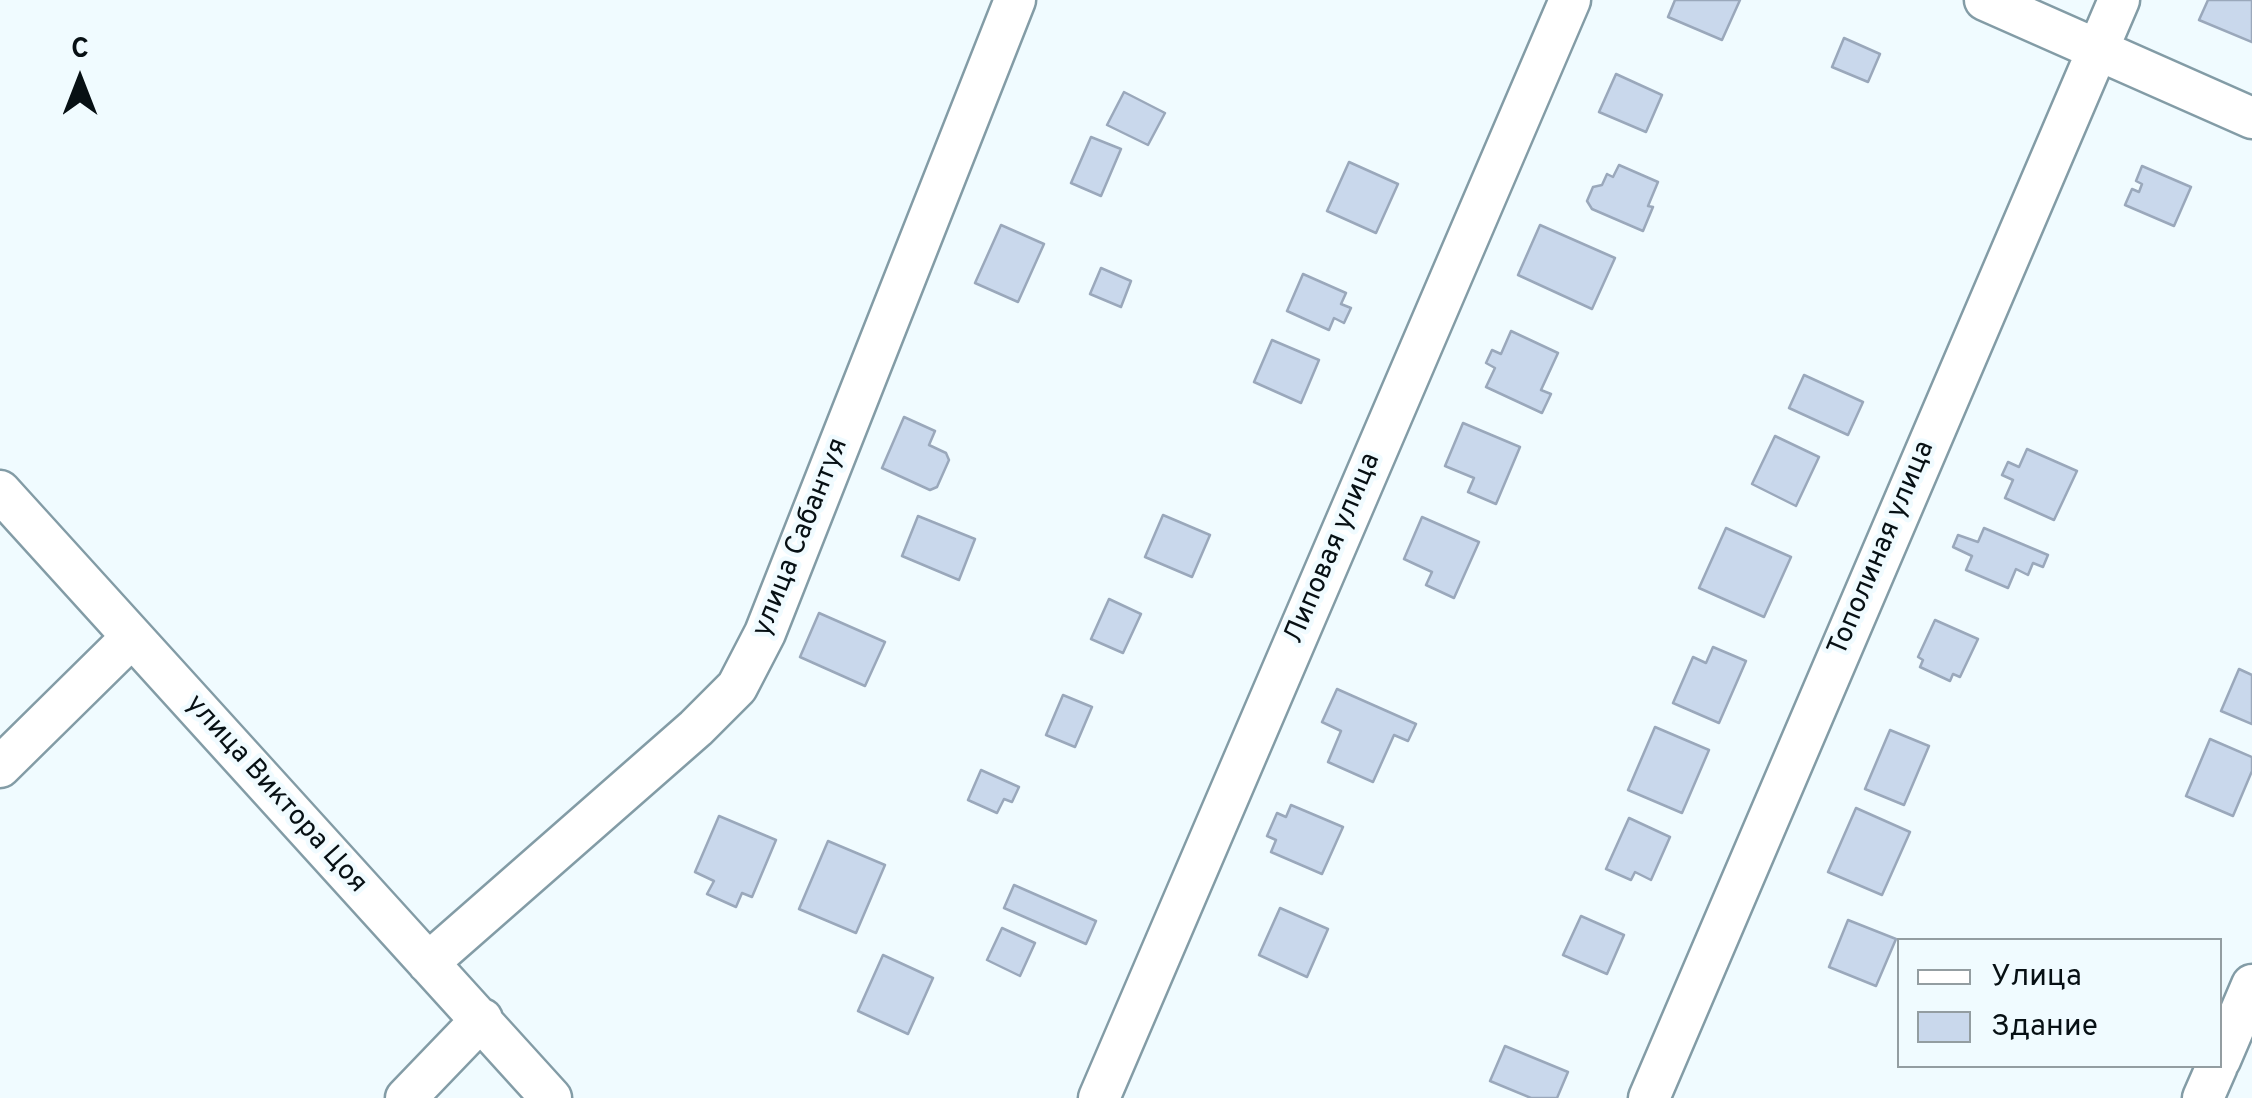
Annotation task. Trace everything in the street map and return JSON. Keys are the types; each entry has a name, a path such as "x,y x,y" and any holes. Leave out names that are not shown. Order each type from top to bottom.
{"street":[{"name":"улица Сабантуя","path":"428,964 696,728 737,687 765,634 1015,0"},
{"name":"Липовая улица","path":"1099,1098 1570,0"},
{"path":"1986,0 2252,118"},
{"name":"Тополиная улица","path":"1649,1098 2119,0"},
{"name":"улица Виктора Цоя","path":"0,491 552,1098"},
{"path":"0,767 132,637"},
{"path":"2222,1053 2252,985"},
{"path":"406,1098 482,1020"},
{"path":"2203,1098 2216,1068"}],"building":[{"path":"1675,0 1740,0 1722,40 1668,17"},
{"path":"2208,0 2252,0 2252,42 2199,20"},
{"path":"1844,38 1880,54 1868,82 1832,67"},
{"path":"1616,74 1662,95 1646,132 1599,112"},
{"path":"1124,92 1165,113 1148,145 1107,125"},
{"path":"1091,137 1121,149 1101,196 1071,183"},
{"path":"1349,162 1398,184 1376,233 1327,211"},
{"path":"1619,165 1658,182 1643,231 1592,209 1587,201 1593,187 1602,185 1607,174 1613,177"},
{"path":"2142,166 2191,187 2174,226 2125,205 2132,189 2139,192 2142,184 2136,181"},
{"path":"1001,225 1044,244 1018,302 975,283"},
{"path":"1540,225 1615,258 1592,309 1518,275"},
{"path":"1101,268 1131,281 1121,307 1090,294"},
{"path":"1303,274 1346,293 1341,304 1351,308 1344,323 1334,318 1329,330 1287,311"},
{"path":"1511,331 1558,353 1541,390 1551,394 1542,413 1486,387 1495,368 1486,363 1492,350 1501,354"},
{"path":"1272,340 1319,360 1301,403 1254,382"},
{"path":"1804,375 1863,402 1848,435 1789,408"},
{"path":"904,417 935,431 929,445 946,453 949,460 937,487 930,490 882,468"},
{"path":"1463,423 1520,447 1496,504 1468,492 1474,478 1445,466"},
{"path":"1775,436 1819,457 1796,506 1752,484"},
{"path":"2027,449 2077,471 2054,520 2005,498 2013,480 2002,475 2008,462 2019,467"},
{"path":"1163,515 1210,535 1192,577 1145,557"},
{"path":"918,516 975,539 959,580 902,556"},
{"path":"1422,517 1479,542 1454,598 1426,585 1432,572 1404,559"},
{"path":"1726,528 1791,557 1764,617 1699,588"},
{"path":"1984,528 2048,555 2043,567 2033,563 2028,575 2016,569 2008,588 1966,570 1972,556 1953,547 1958,535 1978,542"},
{"path":"1109,599 1141,614 1123,653 1091,639"},
{"path":"819,613 885,642 865,686 800,657"},
{"path":"1935,620 1978,639 1960,677 1953,674 1950,681 1920,667 1923,660 1918,657"},
{"path":"1713,647 1746,661 1719,723 1673,703 1693,657 1706,663"},
{"path":"2239,669 2252,675 2252,724 2221,711"},
{"path":"1337,689 1416,724 1408,741 1394,735 1373,782 1328,762 1341,731 1322,722"},
{"path":"1063,695 1092,707 1075,747 1046,735"},
{"path":"1655,727 1709,750 1682,813 1628,790"},
{"path":"1890,730 1929,746 1904,805 1865,789"},
{"path":"2210,739 2252,757 2252,771 2233,816 2186,796"},
{"path":"981,770 1019,787 1012,802 1004,799 997,813 968,800"},
{"path":"1291,805 1343,827 1322,874 1271,852 1276,840 1267,836 1277,813 1286,817"},
{"path":"1856,808 1910,832 1882,895 1828,872"},
{"path":"719,816 776,840 752,897 742,893 736,907 707,894 714,881 695,872"},
{"path":"1629,818 1670,837 1651,880 1635,872 1631,880 1606,869"},
{"path":"828,841 885,865 856,933 799,909"},
{"path":"1014,885 1096,921 1086,944 1004,908"},
{"path":"1280,908 1328,929 1307,977 1259,955"},
{"path":"1581,916 1624,935 1607,974 1563,955"},
{"path":"1848,920 1896,939 1876,986 1829,967"},
{"path":"1002,928 1035,943 1020,976 987,960"},
{"path":"883,955 933,978 908,1034 858,1011"},
{"path":"1505,1046 1568,1072 1557,1098 1531,1098 1490,1081"}]}
